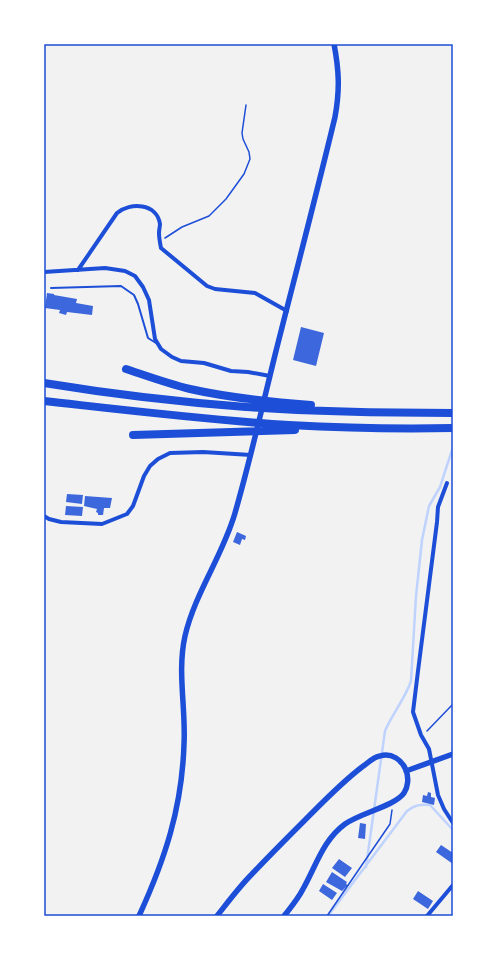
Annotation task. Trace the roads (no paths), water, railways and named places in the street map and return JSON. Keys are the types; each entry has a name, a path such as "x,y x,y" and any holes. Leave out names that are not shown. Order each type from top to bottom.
{"highway":[{"path":"126,369 183,387 223,395 293,404 424,413"},
{"path":"44,383 132,395 246,407 349,412 453,413"},
{"path":"44,401 225,420 360,428"},
{"path":"133,435 360,428 453,428"}],"street":[{"path":"138,916 169,841 180,795 185,742 181,669 185,637 195,606 234,516 251,455 335,117 338,102 339,72 334,44"},
{"path":"78,270 118,213 123,208 138,206 152,211 157,216 160,224 159,240 161,248 207,286 215,289 255,293 287,311"},
{"path":"44,272 104,268 124,271 135,276 143,287 149,300 154,339 161,349 172,357 182,361 204,363 231,371 270,376"},
{"path":"44,516 61,522 102,524 127,514 133,506 144,476 150,466 158,459 170,453 203,452 251,455"},
{"path":"447,483 438,507 414,712 421,735 429,749 438,795 444,809 453,823"},
{"path":"406,771 453,754"},
{"path":"217,916 251,874 343,782 380,755 388,755 400,761 406,771 407,784 400,798 394,802 355,818 336,832 326,844 303,890 284,916"},
{"path":"427,916 453,885"}],"lane":[{"path":"51,288 121,286 134,295 148,338 158,345"}],"waterway":[{"path":"366,867 385,731 411,681 416,596 422,540 429,506 440,487 453,447"},
{"path":"328,916 407,811 418,805 430,805 453,830"}]}
